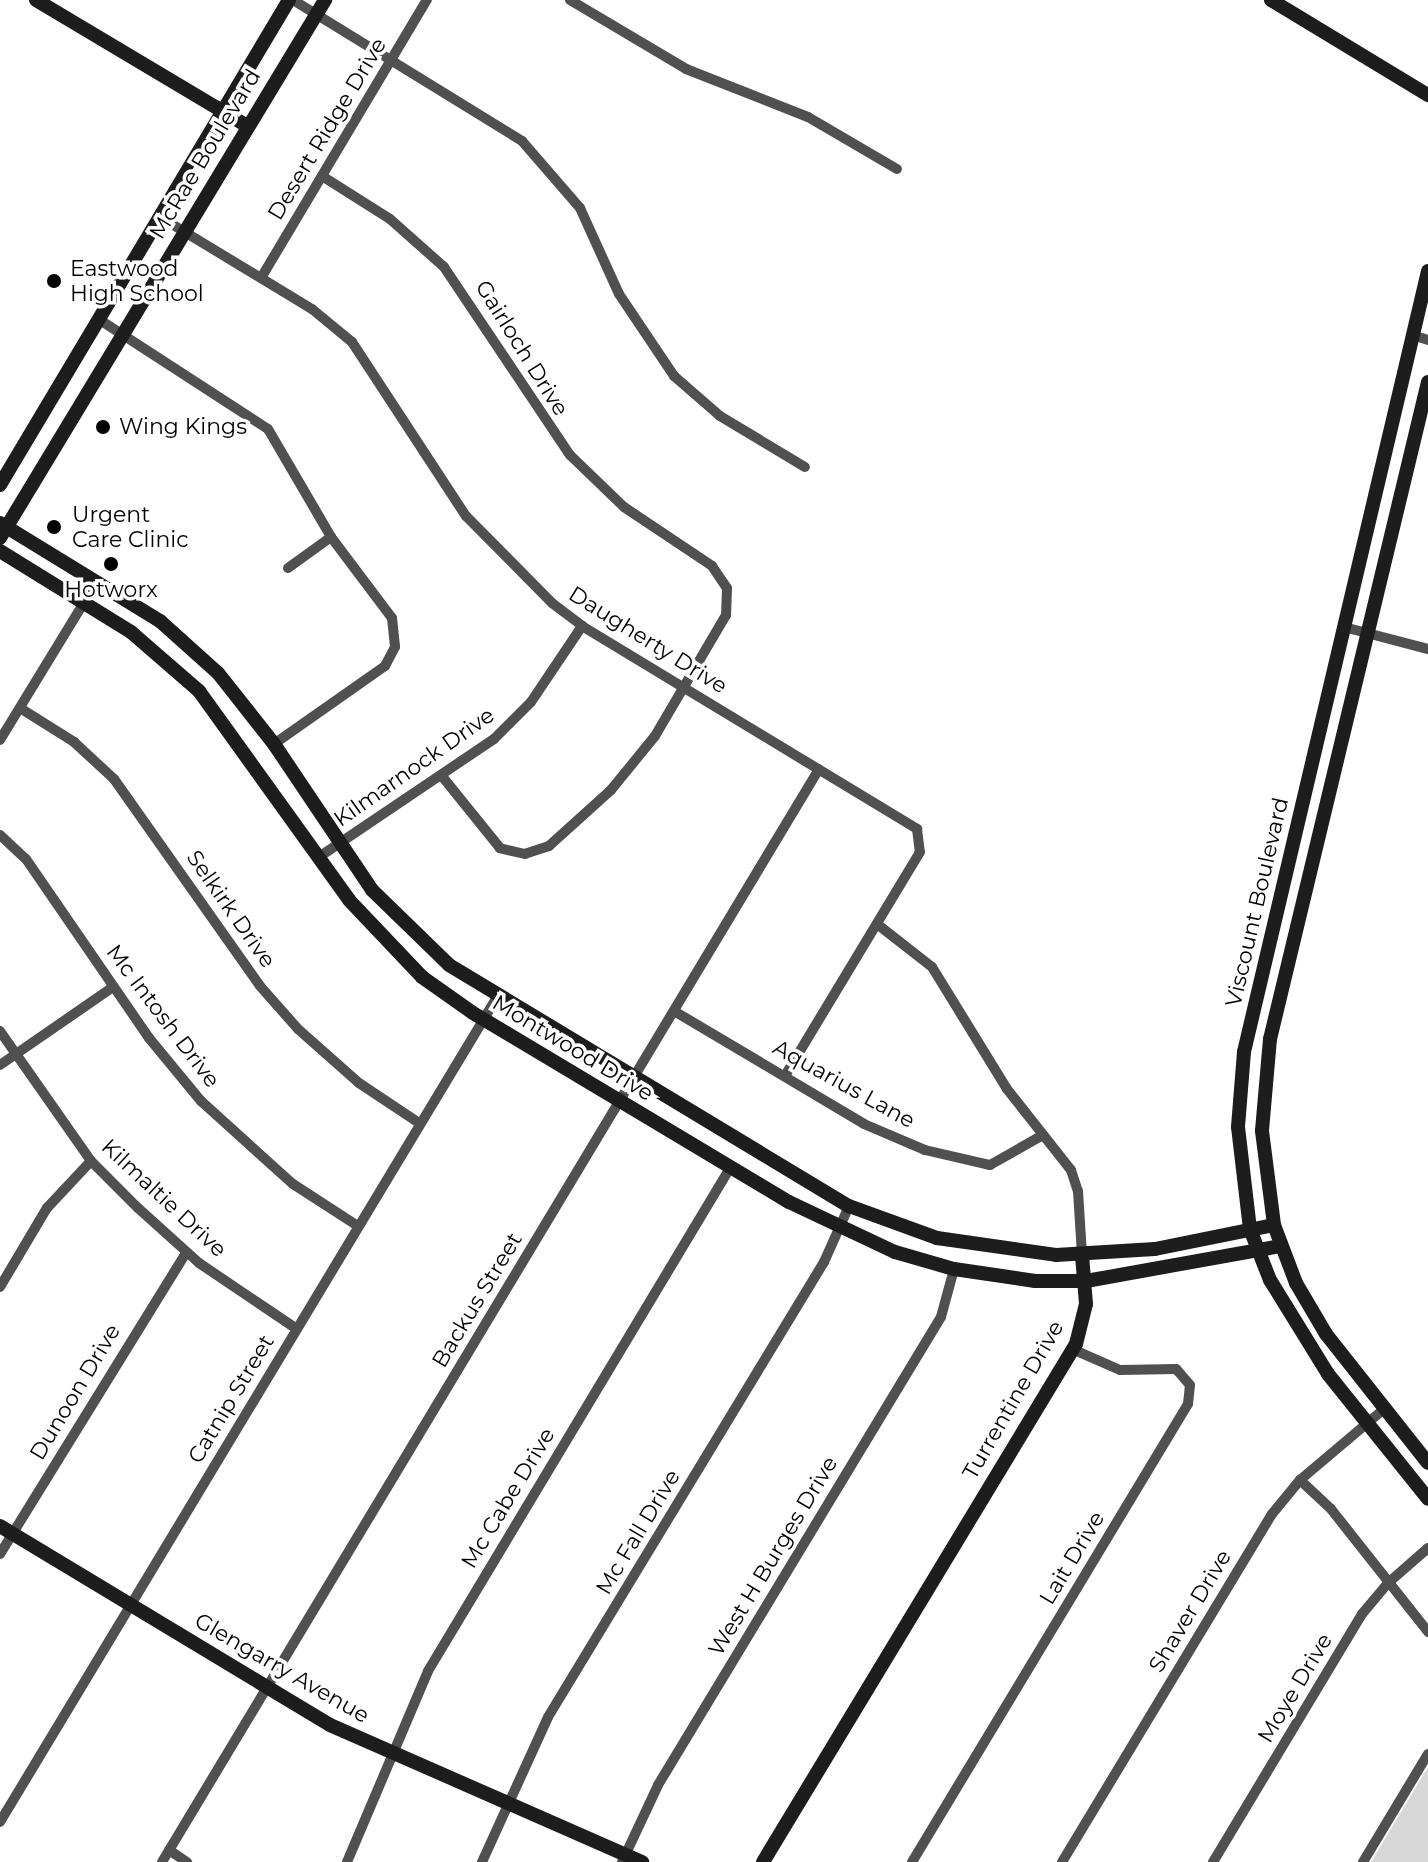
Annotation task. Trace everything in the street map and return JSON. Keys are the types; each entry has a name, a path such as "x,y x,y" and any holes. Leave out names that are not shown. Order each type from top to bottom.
{"main road":[{"path":"36,0 247,126"},
{"name":"McRae Boulevard","path":"0,485 291,0"},
{"name":"McRae Boulevard","path":"2,529 325,0"},
{"path":"1271,0 1428,95"},
{"name":"Viscount Boulevard","path":"1428,271 1252,1017 1238,1127 1250,1229 1257,1251 1305,1341 1428,1499"},
{"path":"127,274 150,288"},
{"name":"Viscount Boulevard","path":"1428,382 1274,1022 1262,1131 1274,1225 1310,1309 1428,1463"},
{"path":"39,420 61,434"},
{"name":"Montwood Drive","path":"2,529 97,581 191,647 274,744 340,843 411,932 497,997 849,1206 937,1238 1024,1254 1082,1255 1155,1249 1274,1225"},
{"name":"Montwood Drive","path":"0,551 141,639 199,691 319,857 390,948 437,989 730,1168 839,1228 954,1269 1086,1281 1281,1246"},
{"path":"1299,818 1322,823"},
{"path":"1252,1017 1274,1022"},
{"name":"Turrentine Drive","path":"763,1862 1072,1349 1083,1322 1086,1281 1082,1255"},
{"name":"Glengarry Avenue","path":"6,1530 267,1688 389,1751 623,1858 642,1862"}],"street":[{"path":"291,0 500,124 545,162 580,208 624,304 674,376 720,416 805,467"},
{"name":"Desert Ridge Drive","path":"261,278 427,0"},
{"path":"570,0 696,74 808,117 897,169"},
{"name":"Gairloch Drive","path":"322,176 390,219 444,267 570,455 624,507 723,579 729,598 726,615 655,736 611,790 539,851 500,848 468,814 441,775"},
{"name":"Daugherty Drive","path":"160,217 312,309 352,342 466,516 524,578 582,626 909,822 921,837 920,852 785,1076"},
{"path":"100,320 268,429 331,537 389,612 395,647 377,674 274,744"},
{"path":"1412,335 1428,340"},
{"path":"288,568 331,537"},
{"path":"0,740 97,581"},
{"name":"Kilmarnock Drive","path":"319,857 441,775 513,721 582,626"},
{"path":"1344,627 1428,649"},
{"name":"Selkirk Drive","path":"20,708 74,742 114,779 288,1019 359,1083 419,1123"},
{"name":"Backus Street","path":"162,1862 819,769"},
{"name":"Mc Intosh Drive","path":"0,835 26,859 177,1074 226,1127 293,1184 358,1226"},
{"name":"Turrentine Drive","path":"877,924 932,967 1000,1079 1075,1178 1082,1255"},
{"path":"0,1065 113,987"},
{"name":"Catnip Street","path":"0,1822 497,997"},
{"name":"Aquarius Lane","path":"674,1011 888,1135 974,1165 1002,1162 1043,1135"},
{"name":"Kilmaltie Drive","path":"0,1031 91,1161 186,1253 297,1329"},
{"path":"0,1287 47,1208 91,1161"},
{"name":"Mc Cabe Drive","path":"347,1862 389,1751 443,1643 730,1168"},
{"name":"Mc Fall Drive","path":"482,1862 548,1717 824,1262 849,1206"},
{"name":"Dunoon Drive","path":"0,1554 6,1530 186,1253"},
{"name":"West H Burges Drive","path":"623,1858 658,1785 941,1317 954,1269"},
{"name":"Lait Drive","path":"912,1862 1191,1396 1187,1378 1171,1367 1120,1370 1072,1349"},
{"name":"Shaver Drive","path":"1062,1862 1272,1514 1300,1480 1384,1409"},
{"path":"1300,1480 1331,1509 1428,1632"},
{"name":"Moye Drive","path":"1213,1862 1362,1614 1388,1583 1428,1548"},
{"path":"1363,1862 1428,1754"},
{"path":"169,1850 187,1862"}],"shaded area":[{"path":"1428,1767 1428,1862 1371,1862"}],"place":[{"name":"Eastwood High School","path":"54,281"},
{"name":"Wing Kings","path":"103,427"},
{"name":"Urgent Care Clinic","path":"54,527"},
{"name":"Hotworx","path":"111,564"}]}
